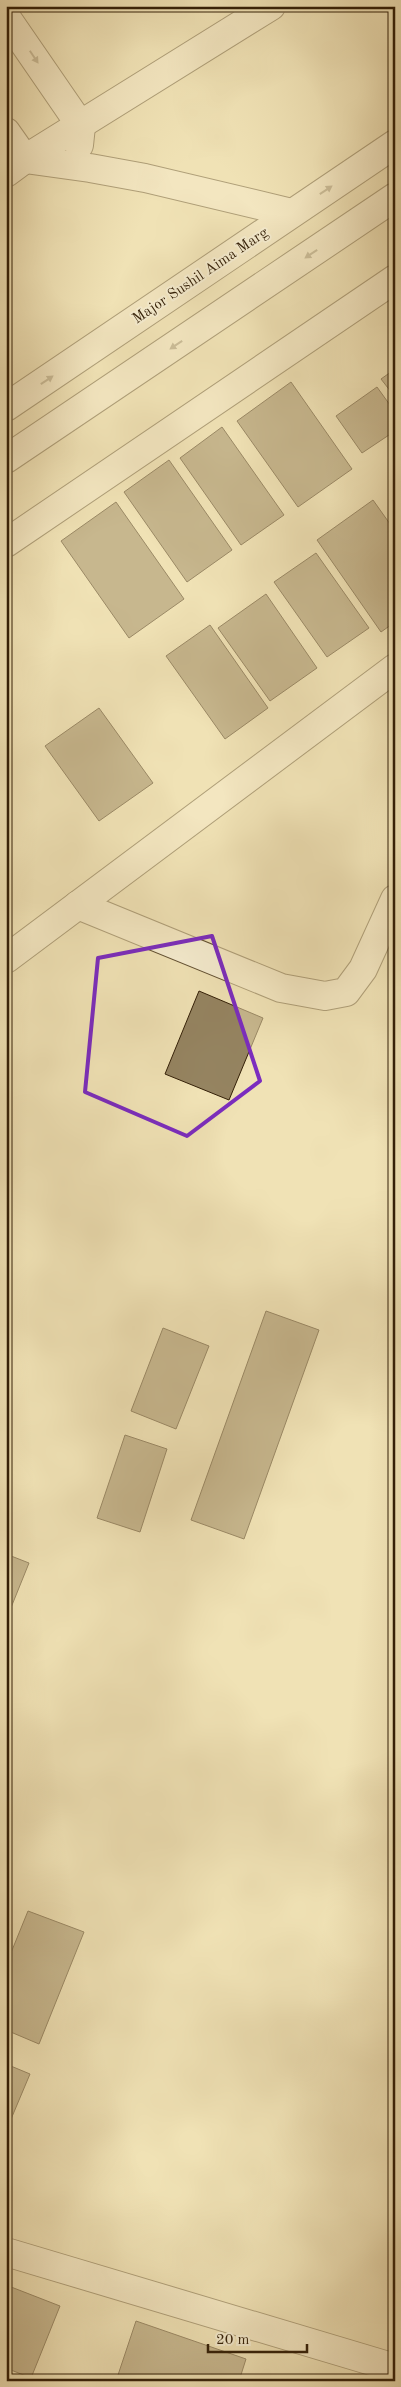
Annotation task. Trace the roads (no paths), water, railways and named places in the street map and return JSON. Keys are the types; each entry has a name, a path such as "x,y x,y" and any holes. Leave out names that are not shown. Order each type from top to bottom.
{"street":[{"path":"15,166 81,126 240,14 271,6"},
{"path":"6,17 81,126 77,166"},
{"path":"6,132 15,166"},
{"name":"Major Sushil Aima Marg","path":"6,407 395,144"},
{"path":"15,166 77,166 146,178 292,213"},
{"path":"6,459 395,197"},
{"path":"6,543 395,279"},
{"path":"6,414 29,444"},
{"path":"6,960 395,668"},
{"path":"78,905 281,988 325,996 346,992 363,969 395,899"},
{"path":"6,2252 395,2368"}]}
